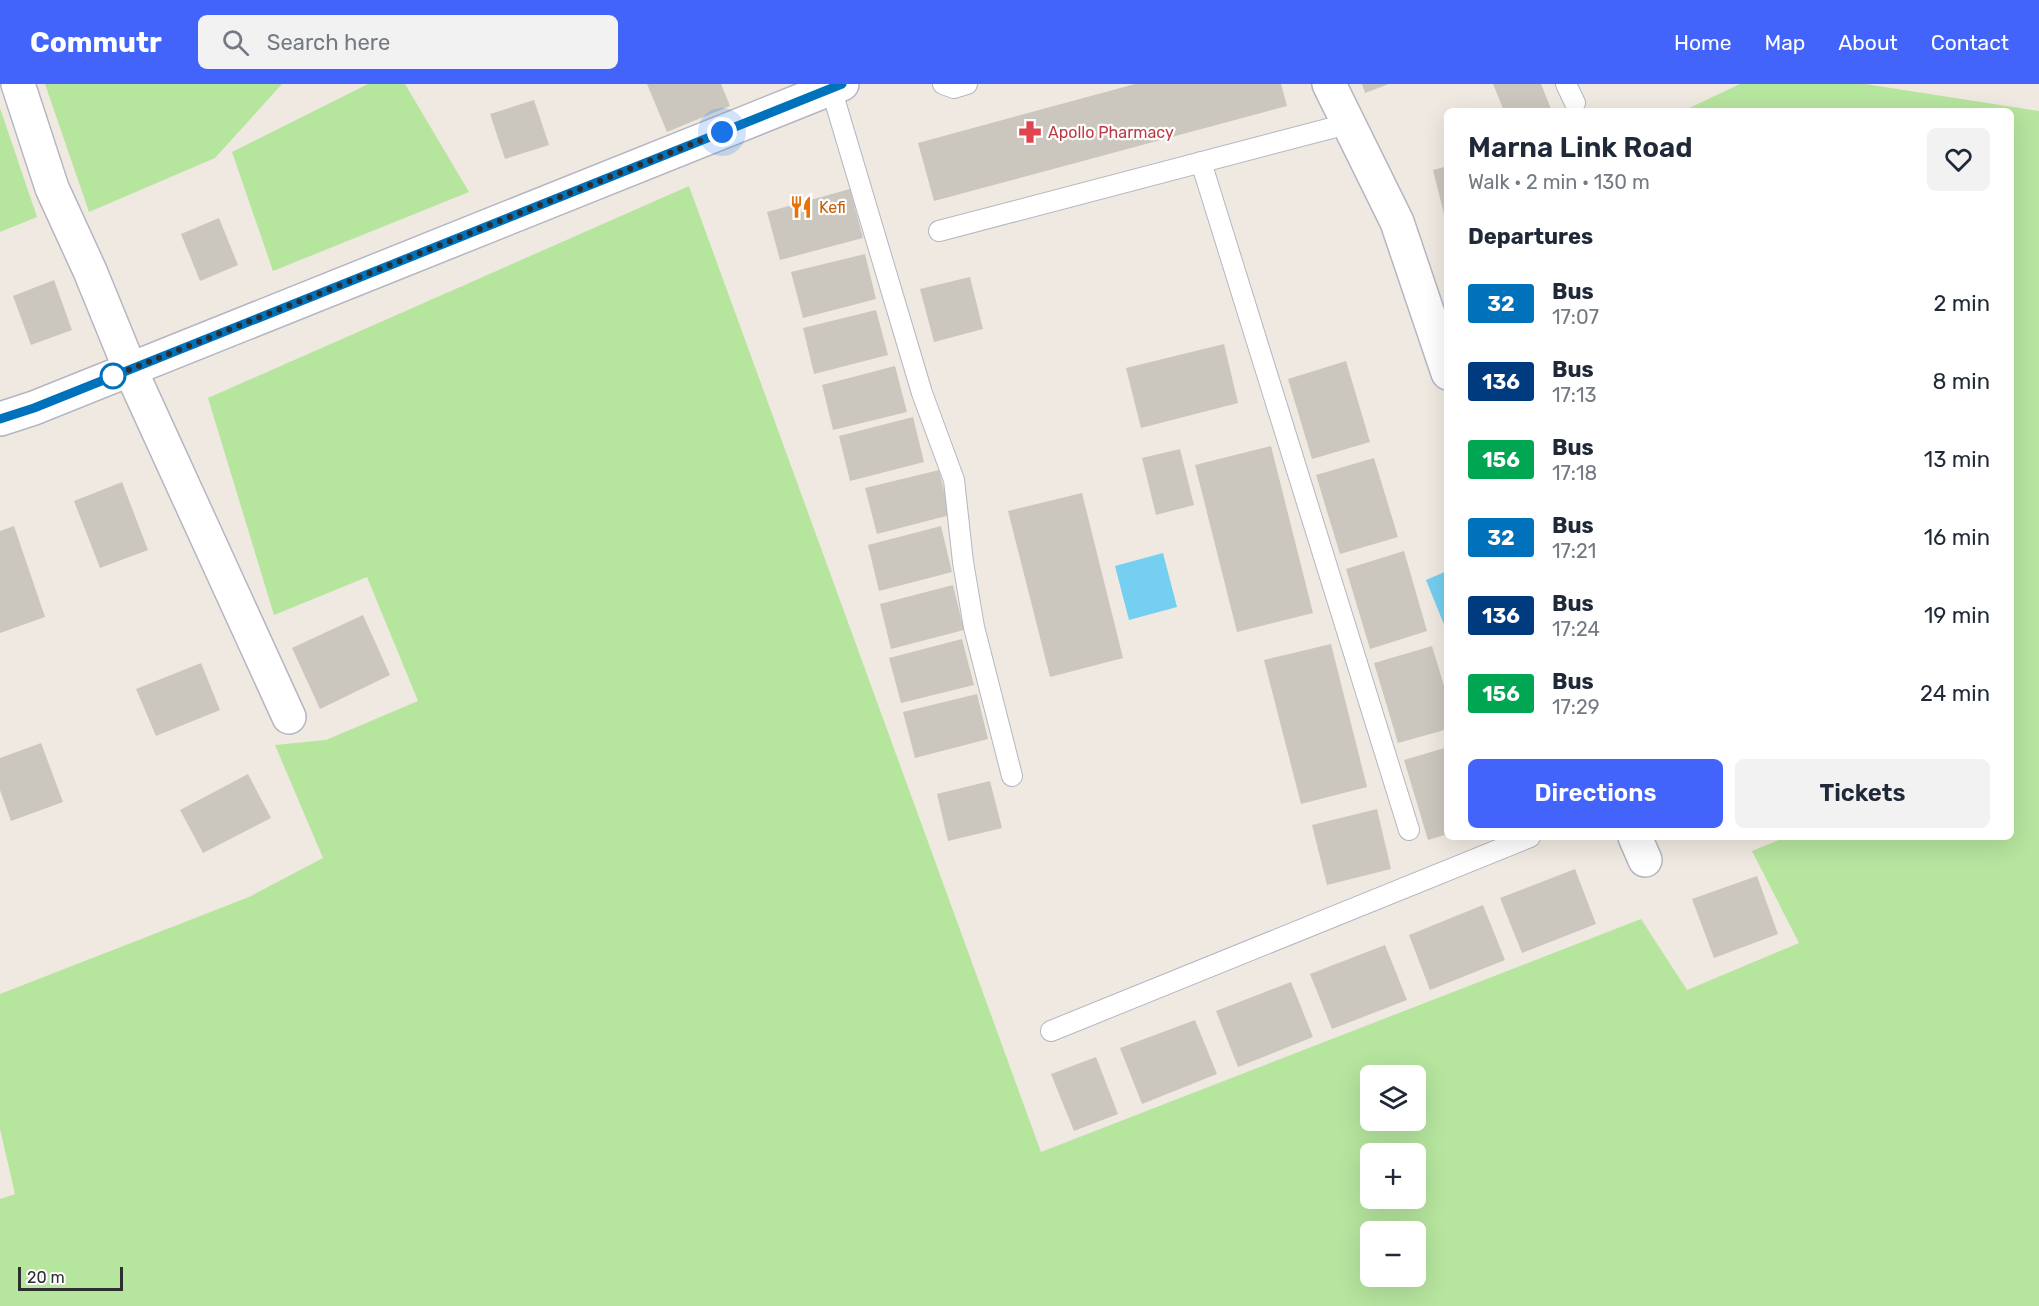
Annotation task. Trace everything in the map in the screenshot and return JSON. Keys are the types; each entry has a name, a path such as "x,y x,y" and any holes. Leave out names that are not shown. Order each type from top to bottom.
{"street":[{"path":"18,84 52,188 90,271 130,369 289,717"},
{"path":"1329,84 1396,222 1444,361"},
{"path":"0,419 34,408 836,86"}],"lane":[{"path":"943,84 954,88 967,84"},
{"path":"1566,84 1575,103"},
{"path":"836,86 922,393 954,480 963,562 974,627 1012,776"},
{"path":"939,231 1347,124"},
{"path":"1201,162 1410,830"},
{"path":"1051,1031 1523,840"}],"green space":[{"path":"45,84 282,84 215,158 89,212"},
{"path":"368,84 405,84 469,192 273,271 232,152"},
{"path":"1740,84 1865,84 2039,111 2039,1306 0,1306 0,1199 15,1194 0,1129 0,994 249,897 323,858 275,745 326,740 418,701 367,577 274,615 208,398 689,186 1041,1152 1641,919 1687,990 1799,943 1752,851 1779,840 2014,840 2014,108 1689,108"},
{"path":"0,108 37,217 0,232"}],"water":[{"path":"1163,553 1177,607 1129,620 1115,566"},
{"path":"1444,572 1444,625 1426,580"}],"building":[{"path":"647,84 721,84 730,106 667,132"},
{"path":"1135,84 1281,84 1287,106 934,201 918,143"},
{"path":"1362,84 1389,84 1365,93"},
{"path":"1493,84 1541,84 1551,108 1503,108"},
{"path":"534,100 549,145 505,159 490,114"},
{"path":"1444,167 1444,214 1433,170"},
{"path":"850,189 863,238 780,260 767,212"},
{"path":"219,218 238,265 200,281 181,234"},
{"path":"865,254 876,299 803,318 791,272"},
{"path":"970,277 983,329 934,342 920,289"},
{"path":"54,280 72,330 31,345 13,296"},
{"path":"876,310 888,355 814,374 803,328"},
{"path":"1224,344 1238,403 1141,428 1126,368"},
{"path":"1346,361 1370,442 1312,459 1288,379"},
{"path":"895,366 907,412 833,430 822,385"},
{"path":"913,417 924,462 850,481 839,436"},
{"path":"1271,446 1313,613 1237,632 1195,465"},
{"path":"1180,449 1194,505 1156,515 1142,458"},
{"path":"1374,458 1398,537 1340,554 1316,475"},
{"path":"939,470 950,515 877,534 865,488"},
{"path":"122,482 148,550 100,568 74,501"},
{"path":"1082,493 1123,658 1050,677 1008,511"},
{"path":"14,526 45,617 0,633 0,531"},
{"path":"941,526 952,572 879,591 868,545"},
{"path":"1404,551 1427,631 1370,649 1346,569"},
{"path":"953,585 964,630 891,649 880,604"},
{"path":"363,615 390,675 320,709 292,648"},
{"path":"962,639 974,685 901,703 889,658"},
{"path":"1331,644 1367,787 1301,804 1264,660"},
{"path":"1432,646 1444,686 1444,730 1398,743 1374,663"},
{"path":"201,663 220,710 156,736 136,689"},
{"path":"977,694 988,739 915,758 903,712"},
{"path":"41,743 63,802 11,821 0,790 0,758"},
{"path":"1444,748 1444,835 1428,840 1404,760"},
{"path":"248,774 271,818 203,853 180,810"},
{"path":"990,781 1002,828 948,841 937,794"},
{"path":"1377,809 1391,869 1327,885 1312,825"},
{"path":"1575,869 1596,924 1522,953 1500,898"},
{"path":"1757,876 1778,934 1714,958 1692,899"},
{"path":"1483,905 1505,960 1430,990 1409,935"},
{"path":"1385,945 1407,1000 1332,1029 1310,974"},
{"path":"1291,982 1313,1037 1238,1067 1216,1011"},
{"path":"1195,1020 1217,1074 1142,1104 1120,1048"},
{"path":"1096,1057 1118,1114 1074,1131 1051,1074"}],"bus line":[{"name":"32","path":"0,419 34,408 842,84"}],"place":[{"name":"Apollo Pharmacy","path":"1030,132"},
{"name":"Kefi","path":"801,207"}],"route":[{"path":"113,376 111,377 722,132"}]}
